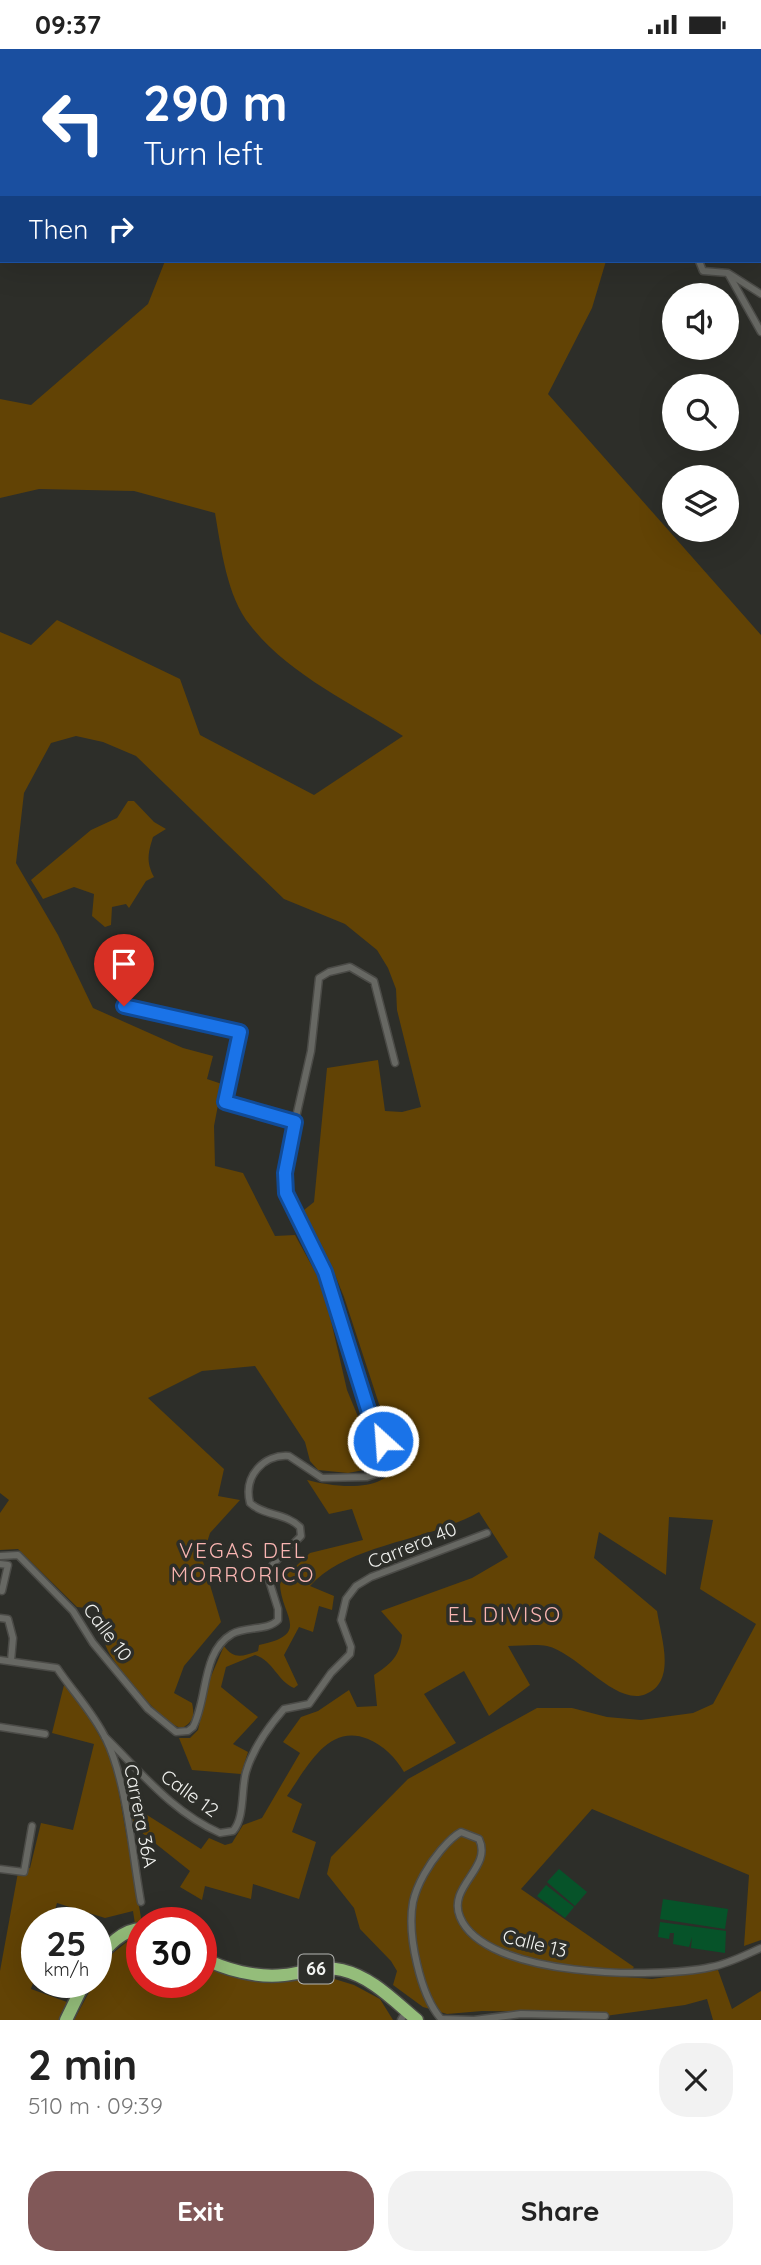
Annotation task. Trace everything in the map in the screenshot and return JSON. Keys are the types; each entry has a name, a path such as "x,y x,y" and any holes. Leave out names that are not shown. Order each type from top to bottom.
{"highway":[{"path":"112,1944 126,1933"},
{"name":"66","path":"217,1963 237,1971 274,1976 338,1969 373,1983 404,2015 417,2020"},
{"path":"66,2020 77,1998"}],"street":[{"path":"700,263 703,271 728,273 761,294"},
{"path":"728,273 761,332"},
{"path":"124,1006 240,1032 225,1102 295,1122 311,1051 319,978 329,972 351,967 374,981 395,1063"},
{"name":"Calle 10","path":"0,1556 13,1554 27,1562 73,1611 93,1643 148,1709 176,1732 188,1731 197,1719 203,1685 223,1641 239,1630 272,1625 278,1620 278,1609 267,1574 274,1563 301,1536 300,1527 294,1521 258,1509 250,1503 250,1484 256,1470 267,1458 289,1455 322,1478 367,1477 382,1472 386,1466 387,1450 370,1416 325,1272 286,1193 285,1173 295,1122"},
{"name":"Carrera 40","path":"233,1831 239,1821 246,1773 259,1742 284,1709 309,1704 331,1673 350,1654 351,1647 341,1620 350,1592 370,1577 487,1533"},
{"path":"2,1591 4,1565"},
{"path":"0,1660 11,1661 13,1637 4,1619"},
{"name":"Carrera 36A","path":"11,1661 57,1668 82,1699 105,1737 115,1761 141,1902"},
{"path":"0,1727 45,1734"},
{"name":"Calle 12","path":"105,1737 149,1785 183,1811 220,1833 233,1831"},
{"path":"0,1869 23,1872 32,1826"},
{"name":"Calle 13","path":"441,2019 430,2006 424,1990 413,1927 413,1901 437,1855 461,1832 479,1839 483,1846 479,1863 461,1889 459,1916 473,1936 492,1949 563,1967 665,1973 712,1967 761,1948"},
{"path":"441,2019 474,2020 522,2014 606,2016"}],"shaded area":[{"path":"164,263 605,263 592,308 548,394 662,523 662,542 679,542 761,635 761,1940 744,1946 749,1875 592,1809 521,1889 634,1967 626,1977 652,1979 718,1970 732,2009 761,1991 761,2020 713,2020 707,1999 685,2005 605,2016 604,2012 482,2011 447,2014 423,2007 393,1985 397,1971 391,1961 360,1929 354,1908 327,1874 331,1857 408,1779 537,1708 572,1708 607,1717 641,1720 693,1713 713,1704 756,1624 700,1589 713,1520 669,1517 666,1575 599,1532 594,1558 657,1611 665,1658 664,1669 656,1688 646,1694 634,1696 622,1693 571,1658 547,1646 508,1646 530,1685 489,1716 464,1671 424,1694 456,1743 404,1772 384,1749 368,1739 354,1735 330,1742 320,1751 287,1796 302,1804 292,1832 316,1842 299,1899 253,1884 251,1899 205,1886 202,1900 180,1887 190,1871 131,1824 128,1803 201,1849 209,1838 225,1845 232,1843 243,1825 262,1818 300,1753 283,1742 301,1717 318,1711 349,1690 357,1707 377,1706 374,1675 394,1659 402,1635 381,1611 472,1578 508,1557 479,1512 437,1530 367,1552 326,1572 310,1586 334,1596 332,1610 319,1606 313,1632 299,1627 284,1655 298,1685 294,1688 288,1685 267,1662 255,1655 226,1667 221,1687 258,1717 233,1744 248,1752 241,1774 192,1770 179,1738 190,1738 198,1730 209,1681 224,1646 235,1655 243,1655 258,1651 259,1645 285,1635 290,1629 290,1622 280,1581 310,1553 363,1540 352,1509 329,1514 307,1480 346,1486 373,1483 393,1471 397,1459 344,1297 335,1275 299,1214 314,1202 327,1068 378,1060 385,1111 402,1112 421,1107 397,1010 396,989 377,950 345,924 284,899 136,756 103,742 76,736 51,743 24,793 16,863 58,935 93,1008 183,1048 213,1056 207,1079 222,1084 214,1126 215,1166 243,1173 275,1236 295,1235 323,1286 347,1390 361,1424 375,1444 376,1459 369,1469 348,1473 318,1470 310,1461 305,1442 255,1366 202,1371 148,1398 224,1469 218,1496 240,1500 210,1533 202,1558 221,1622 184,1666 174,1693 192,1703 192,1718 182,1728 174,1725 153,1707 120,1669 106,1646 95,1609 77,1607 18,1549 0,1550 0,1513 9,1500 0,1493 0,632 31,645 57,620 180,679 200,735 314,795 403,736 301,673 250,625 230,586 215,513 134,491 39,489 0,498 0,399 31,405 148,304"},
{"path":"128,801 134,801 154,822 166,829 153,837 150,848 149,862 154,877 146,881 129,908 126,904 112,907 111,925 105,927 92,916 94,894 74,887 43,899 31,880 91,830 117,818"},
{"path":"64,1685 86,1712 113,1760 139,1907 126,1907 126,1913 112,1916 112,1907 70,1907 57,1903 56,1907 21,1907 21,1998 56,1998 67,2002 59,2020 0,2020 0,1971 19,1867 30,1868 41,1823 73,1830 94,1744 52,1733"},
{"path":"559,1869 587,1892 575,1906 547,1882"},
{"path":"546,1885 574,1907 565,1918 537,1896"},
{"path":"663,1899 728,1909 725,1929 660,1919"},
{"path":"660,1922 726,1931 725,1953 691,1948 692,1937 689,1947 673,1944 674,1933 670,1933 669,1939 658,1937"},
{"path":"126,1943 126,1998 217,1998 217,1965 284,1980 328,1977 354,1985 380,1999 393,2020 74,2020 86,1998 112,1998 112,1954"}],"district":[{"name":"VEGAS DEL MORRORICO","path":"243,1563"},
{"name":"EL DIVISO","path":"505,1615"}],"route":[{"path":"124,1006 240,1032 225,1102 295,1122 285,1173 286,1193 325,1272 339,1309 370,1416 383,1441"}]}
